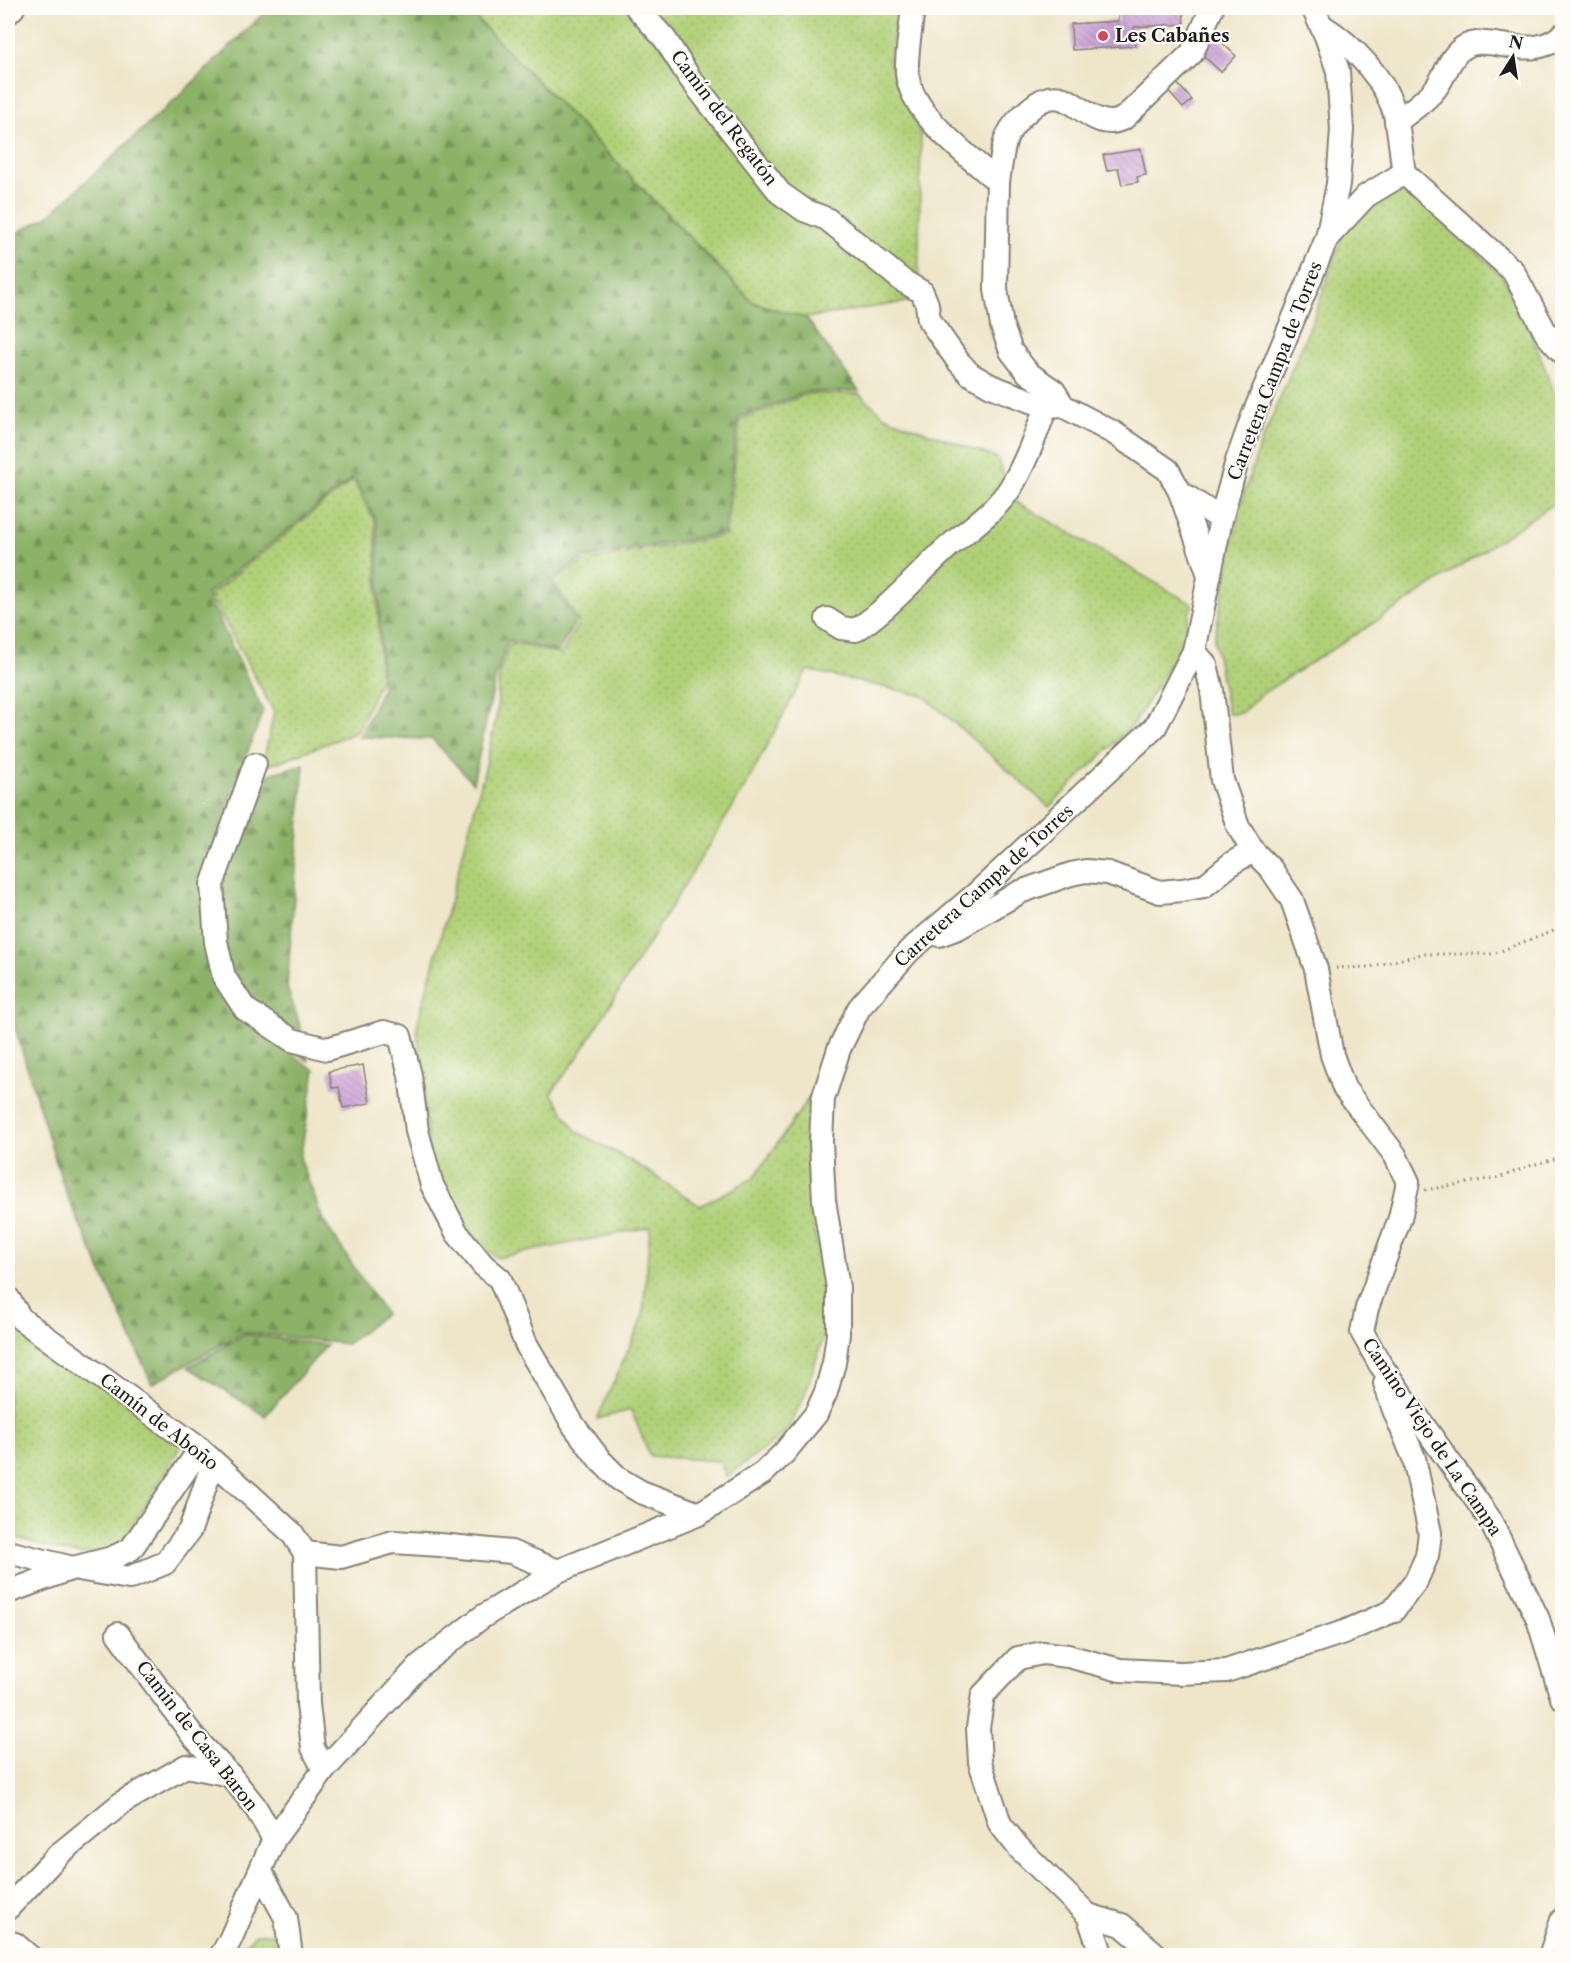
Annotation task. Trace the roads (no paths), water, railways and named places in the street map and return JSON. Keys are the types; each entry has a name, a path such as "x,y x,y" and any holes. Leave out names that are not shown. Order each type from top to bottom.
{"street":[{"path":"8,13 13,8"},
{"name":"Camín del Regatón","path":"637,8 665,39 689,77 780,193 804,210 827,219 903,281 922,292 929,320 970,374 991,386 1055,407 1114,433 1168,470 1180,492"},
{"path":"913,8 907,74 920,108 935,126 998,182"},
{"path":"827,620 841,628 856,630 886,608 947,548 985,517 1010,488 1055,407 1054,390 1028,373 1011,351 1002,326 996,289 998,182 1006,137 1016,121 1040,100 1053,96 1065,100 1102,121 1113,123 1124,118 1192,53 1212,8"},
{"path":"1317,16 1363,59 1381,84 1396,117 1404,173 1513,272 1547,335 1563,352"},
{"name":"Carretera Campa de Torres","path":"221,1956 274,1839 324,1770 420,1665 482,1617 558,1571 699,1514 763,1473 784,1453 816,1414 826,1392 834,1363 838,1334 838,1288 824,1200 821,1142 823,1099 839,1049 860,1008 909,951 976,894 1155,727 1194,651 1221,519 1237,461 1253,416 1327,238 1338,184 1342,130 1338,71 1317,16"},
{"path":"1396,122 1437,87 1463,47 1477,43 1521,49 1555,41 1563,35"},
{"path":"1327,238 1366,196 1404,173"},
{"path":"1180,492 1221,519"},
{"path":"1180,492 1209,575"},
{"name":"Camino Viejo de La Campa","path":"1194,651 1206,665 1212,690 1222,780 1238,826 1253,851 1271,869 1292,900 1316,969 1332,1055 1344,1088 1395,1155 1408,1182 1400,1218 1367,1308 1362,1332 1380,1364 1489,1518 1538,1619 1563,1698"},
{"path":"255,764 212,885 216,942 224,977 245,1009 292,1040 327,1049 384,1032 400,1036 410,1075 417,1131 432,1185 457,1233 483,1264 500,1279 526,1344 574,1426 600,1460 620,1479 641,1492 699,1514"},
{"path":"919,943 958,928 1020,892 1071,874 1086,871 1108,873 1160,892 1182,890 1203,886 1253,851"},
{"name":"Camín de Aboño","path":"8,1298 21,1318 207,1456 292,1533 305,1553"},
{"path":"1102,1956 1088,1916 1019,1848 1000,1824 980,1762 978,1728 983,1695 1018,1658 1043,1653 1068,1656 1120,1670 1181,1673 1226,1671 1344,1632 1393,1611 1416,1581 1428,1556 1430,1533 1414,1458 1394,1410 1380,1364"},
{"path":"8,1592 73,1568 112,1558 131,1549 207,1456"},
{"path":"8,1552 73,1568 129,1578 165,1563 190,1530 207,1456"},
{"path":"324,1770 313,1748 308,1704 305,1553 340,1557 393,1542 440,1545 511,1552 558,1571"},
{"name":"Camin de Casa Baron","path":"118,1634 193,1736 230,1775 254,1805 274,1839"},
{"path":"8,1908 58,1855 123,1802 186,1766 230,1775"},
{"path":"261,1872 286,1918 291,1956"},
{"path":"1088,1916 1122,1925 1158,1956"},
{"path":"1550,1956 1563,1920"},
{"path":"8,1942 15,1944 29,1956"}],"place":[{"name":"Les Cabañes","path":"1103,36"}]}
